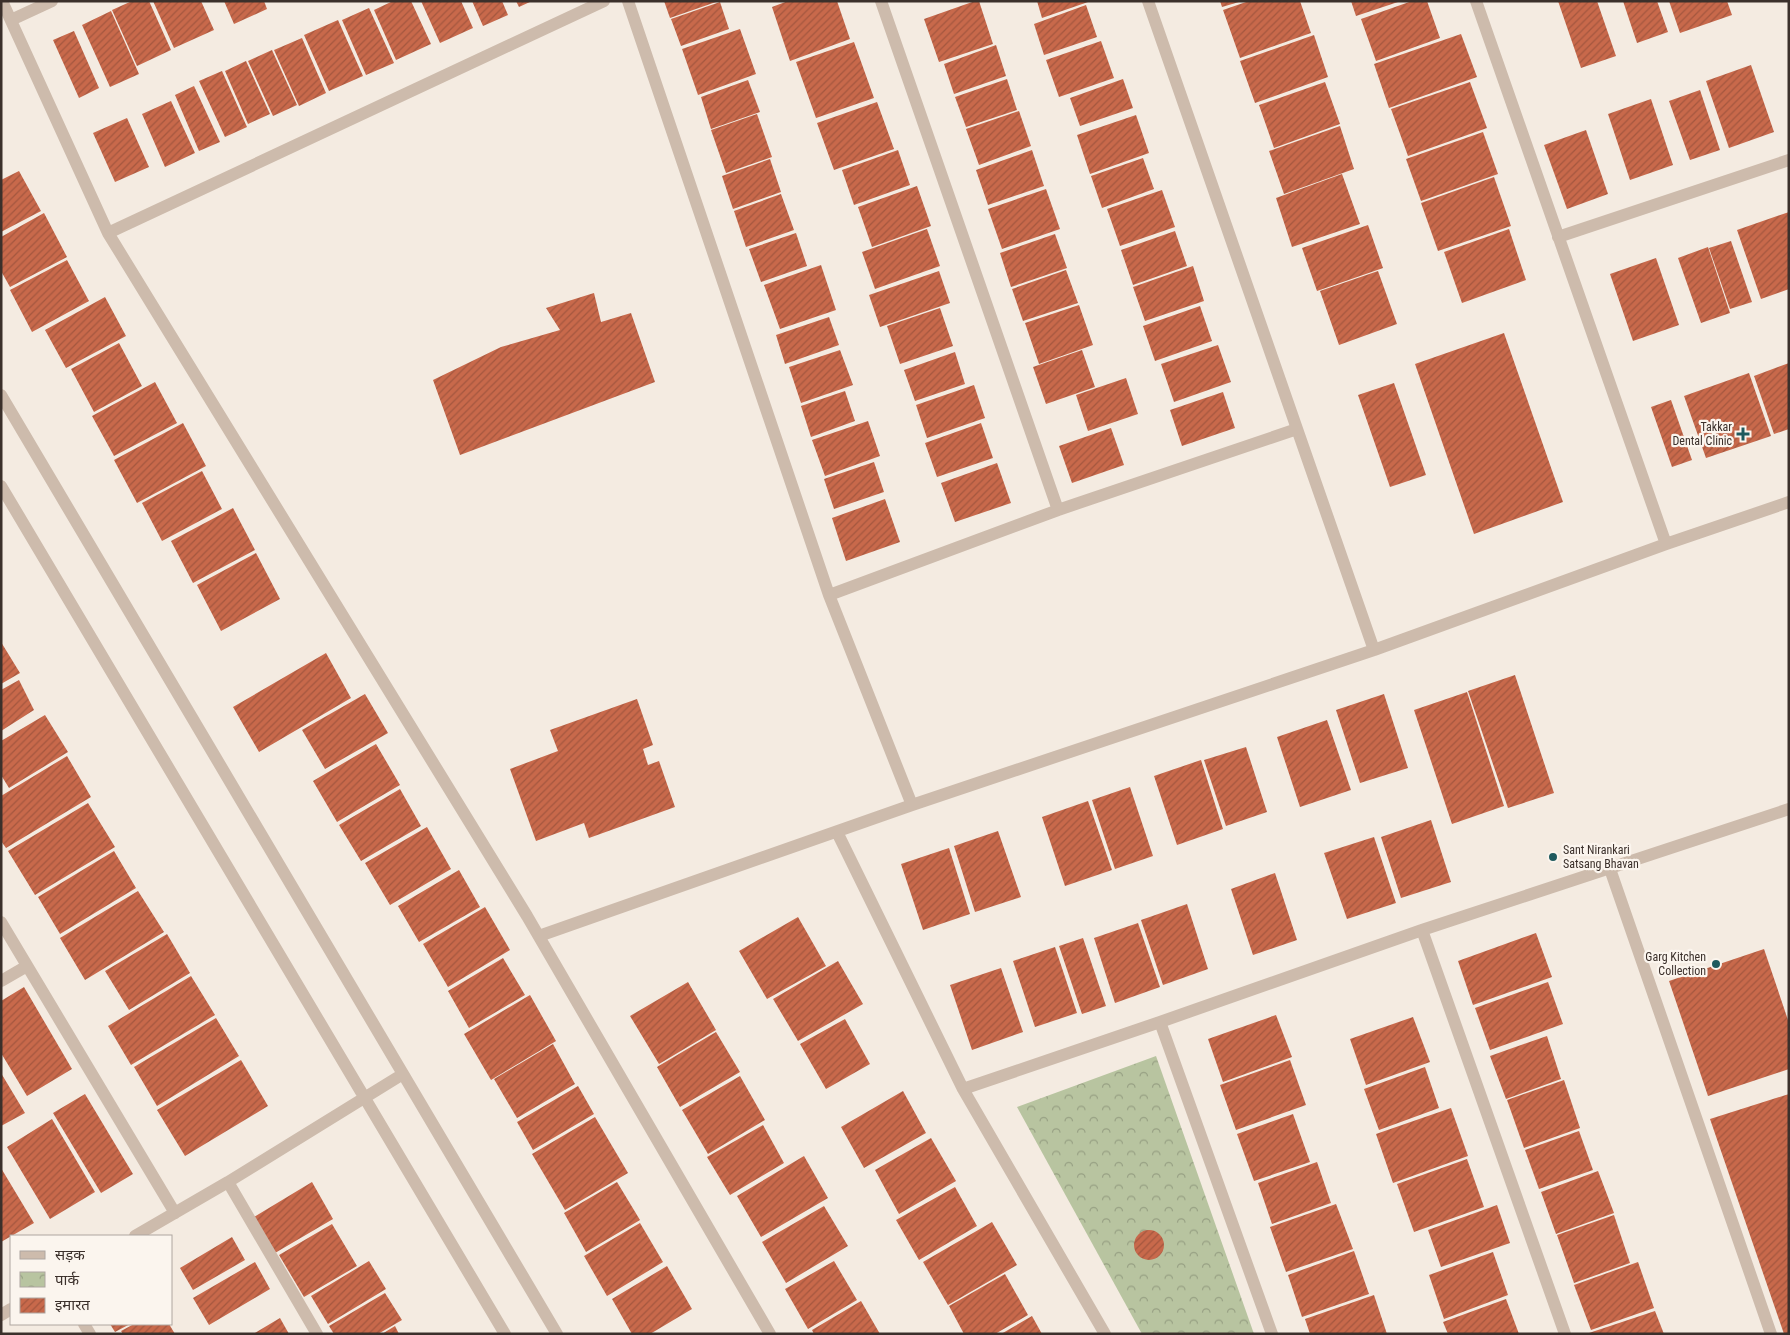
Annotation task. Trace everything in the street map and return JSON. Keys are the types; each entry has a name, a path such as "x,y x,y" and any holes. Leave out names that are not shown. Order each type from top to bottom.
{"street":[{"path":"2,1 108,233 539,936 770,1334"},
{"path":"11,20 52,1"},
{"path":"108,233 604,1"},
{"path":"628,1 829,595 912,806"},
{"path":"882,1 1058,510"},
{"path":"1148,1 1374,650"},
{"path":"1476,1 1666,544"},
{"path":"1558,237 1789,160"},
{"path":"1,395 557,1334"},
{"path":"829,595 1058,510 1297,428"},
{"path":"1,486 505,1334"},
{"path":"539,936 912,806 1374,650 1666,544 1789,502"},
{"path":"963,1089 1422,930 1789,809"},
{"path":"837,832 963,1089 1105,1334"},
{"path":"1610,869 1771,1334"},
{"path":"1,922 175,1213"},
{"path":"1422,930 1565,1334"},
{"path":"1,981 27,966"},
{"path":"1160,1022 1272,1334"},
{"path":"137,1235 228,1182 403,1074"},
{"path":"228,1182 317,1334"}],"green space":[{"path":"1156,1056 1254,1334 1142,1334 1017,1107"}],"building":[{"path":"132,1 149,1 171,50 137,66 112,10"},
{"path":"153,1 201,1 214,30 174,48"},
{"path":"224,1 264,1 267,9 234,24"},
{"path":"393,1 411,1 431,44 396,60 374,10"},
{"path":"421,1 461,1 473,28 440,43"},
{"path":"472,1 502,1 508,15 483,26"},
{"path":"516,1 532,1 519,7"},
{"path":"664,1 716,1 716,2 670,18"},
{"path":"788,1 837,1 850,39 790,61 772,7"},
{"path":"979,1 993,44 939,62 924,19"},
{"path":"1037,1 1088,1 1088,2 1042,18"},
{"path":"1220,1 1239,1 1239,2 1222,7"},
{"path":"1249,1 1300,1 1311,33 1240,58 1223,10"},
{"path":"1351,1 1398,1 1398,2 1356,16"},
{"path":"1412,1 1427,1 1440,38 1376,61 1361,19"},
{"path":"1558,1 1597,1 1616,56 1581,68"},
{"path":"1623,1 1657,1 1668,32 1637,43"},
{"path":"1669,1 1727,1 1732,15 1680,33"},
{"path":"720,2 729,29 681,46 671,19"},
{"path":"1086,5 1097,37 1044,55 1034,24"},
{"path":"369,8 394,63 366,75 342,20"},
{"path":"111,11 139,74 110,87 82,25"},
{"path":"338,20 363,76 329,91 304,35"},
{"path":"740,29 756,74 698,95 682,49"},
{"path":"74,31 99,88 79,98 53,40"},
{"path":"1461,34 1477,77 1389,108 1374,64"},
{"path":"1314,35 1328,77 1255,103 1240,61"},
{"path":"302,38 326,93 299,106 274,50"},
{"path":"1101,41 1114,78 1059,97 1046,60"},
{"path":"854,42 874,98 816,118 796,62"},
{"path":"996,45 1006,76 954,94 944,64"},
{"path":"272,50 297,105 273,116 248,61"},
{"path":"246,61 270,114 248,124 225,71"},
{"path":"1751,65 1774,132 1729,148 1706,81"},
{"path":"222,71 247,127 225,137 199,81"},
{"path":"1007,79 1017,110 966,127 955,97"},
{"path":"1123,79 1133,108 1080,126 1070,98"},
{"path":"748,80 760,112 711,129 701,97"},
{"path":"1325,82 1340,124 1274,148 1259,105"},
{"path":"1470,82 1487,128 1408,156 1391,109"},
{"path":"194,86 220,142 199,151 175,95"},
{"path":"1700,90 1720,150 1690,160 1669,101"},
{"path":"1651,99 1673,165 1630,180 1608,114"},
{"path":"171,101 195,153 165,167 142,114"},
{"path":"877,102 894,149 834,170 817,123"},
{"path":"1019,111 1031,146 979,165 966,129"},
{"path":"757,114 772,157 726,173 711,130"},
{"path":"1136,115 1149,153 1090,174 1077,135"},
{"path":"127,118 149,167 115,182 93,133"},
{"path":"1340,126 1354,169 1284,194 1269,151"},
{"path":"1586,130 1608,194 1567,209 1544,145"},
{"path":"1483,132 1498,174 1421,201 1406,159"},
{"path":"898,150 910,185 854,205 842,170"},
{"path":"1032,150 1044,186 988,205 976,170"},
{"path":"1143,158 1154,189 1102,208 1091,176"},
{"path":"770,159 781,192 733,209 722,176"},
{"path":"19,171 41,211 1,232 1,180"},
{"path":"1342,174 1360,224 1292,247 1276,198"},
{"path":"1494,177 1511,226 1438,251 1421,203"},
{"path":"917,186 931,226 872,247 858,207"},
{"path":"1046,189 1060,229 1002,249 988,209"},
{"path":"1162,190 1175,227 1120,246 1107,209"},
{"path":"781,194 794,230 746,247 734,211"},
{"path":"1789,212 1789,289 1761,299 1737,230"},
{"path":"44,213 67,257 10,287 1,271 1,237"},
{"path":"1368,225 1383,268 1317,291 1302,248"},
{"path":"927,229 940,266 875,289 862,252"},
{"path":"1509,229 1526,280 1462,303 1444,252"},
{"path":"1175,231 1187,266 1133,285 1121,250"},
{"path":"796,233 807,266 761,282 749,249"},
{"path":"1055,234 1067,268 1011,287 1000,253"},
{"path":"1731,241 1752,302 1730,309 1709,248"},
{"path":"1708,247 1730,313 1701,323 1678,258"},
{"path":"1656,258 1679,325 1633,341 1610,274"},
{"path":"67,260 89,301 32,332 10,290"},
{"path":"821,265 836,310 780,329 764,285"},
{"path":"1193,266 1204,301 1145,321 1133,287"},
{"path":"1066,270 1078,303 1023,321 1012,289"},
{"path":"939,271 950,303 880,327 869,295"},
{"path":"1378,271 1397,324 1339,345 1320,291"},
{"path":"594,293 601,322 631,313 655,382 460,455 433,380 501,347 560,330 546,308"},
{"path":"105,297 126,336 66,368 45,330"},
{"path":"1079,305 1093,345 1039,364 1025,323"},
{"path":"1200,306 1212,341 1155,361 1143,326"},
{"path":"940,308 953,346 900,364 887,326"},
{"path":"829,317 839,345 785,364 776,335"},
{"path":"1504,333 1563,502 1474,534 1415,364"},
{"path":"119,343 142,386 94,412 71,369"},
{"path":"1218,345 1231,382 1174,402 1161,364"},
{"path":"840,350 853,385 801,403 789,367"},
{"path":"1082,350 1095,387 1046,404 1033,367"},
{"path":"955,352 965,384 915,401 904,370"},
{"path":"1789,363 1789,429 1774,434 1754,376"},
{"path":"1749,373 1771,436 1706,458 1684,396"},
{"path":"1126,378 1138,414 1088,431 1076,395"},
{"path":"155,382 177,423 114,456 92,416"},
{"path":"1394,383 1426,475 1390,487 1358,395"},
{"path":"974,385 985,418 927,438 916,405"},
{"path":"845,391 855,421 811,437 801,406"},
{"path":"1223,392 1235,428 1182,446 1170,410"},
{"path":"1671,400 1692,460 1672,467 1651,407"},
{"path":"868,421 880,456 825,476 812,440"},
{"path":"183,423 206,466 137,503 114,460"},
{"path":"981,423 993,458 937,477 925,443"},
{"path":"1111,428 1124,465 1072,483 1059,446"},
{"path":"874,462 884,492 834,509 824,479"},
{"path":"997,463 1011,503 955,522 941,483"},
{"path":"202,471 222,509 162,541 142,503"},
{"path":"885,499 900,542 846,561 832,518"},
{"path":"233,508 255,550 193,583 171,541"},
{"path":"256,553 280,599 221,631 197,585"},
{"path":"1,642 20,673 1,684"},
{"path":"326,653 351,698 259,752 233,707"},
{"path":"1515,675 1554,793 1508,808 1468,691"},
{"path":"19,680 34,710 1,731 1,690"},
{"path":"1467,692 1504,806 1452,824 1414,710"},
{"path":"365,694 388,733 325,769 302,730"},
{"path":"1384,694 1408,768 1360,783 1336,710"},
{"path":"637,699 653,745 643,749 648,765 659,761 675,807 589,838 584,823 536,841 510,769 558,751 550,730"},
{"path":"45,715 68,752 9,788 1,775 1,741"},
{"path":"1327,720 1351,790 1300,807 1277,737"},
{"path":"376,744 400,785 337,822 313,781"},
{"path":"1246,747 1267,812 1226,826 1204,760"},
{"path":"67,756 91,797 6,848 1,841 1,796"},
{"path":"1201,760 1223,829 1177,845 1154,776"},
{"path":"1130,787 1153,856 1115,869 1092,800"},
{"path":"400,789 421,826 361,861 339,825"},
{"path":"1088,801 1112,870 1065,886 1042,817"},
{"path":"88,803 115,847 35,895 8,851"},
{"path":"1431,820 1451,882 1401,898 1381,837"},
{"path":"427,827 451,869 390,905 365,863"},
{"path":"998,831 1021,897 975,912 954,846"},
{"path":"1374,837 1396,903 1347,919 1324,853"},
{"path":"949,848 970,914 923,930 901,864"},
{"path":"114,851 136,888 60,934 38,897"},
{"path":"459,870 480,907 419,942 398,906"},
{"path":"1275,873 1297,940 1253,955 1231,889"},
{"path":"138,891 164,932 85,980 60,938"},
{"path":"1187,904 1208,969 1163,985 1141,920"},
{"path":"485,907 510,950 448,987 423,944"},
{"path":"798,917 826,966 767,999 739,951"},
{"path":"1138,923 1160,987 1115,1003 1094,938"},
{"path":"1536,933 1552,977 1473,1005 1458,961"},
{"path":"167,934 190,973 129,1010 105,971"},
{"path":"1083,938 1106,1006 1082,1014 1059,946"},
{"path":"1055,947 1077,1013 1035,1027 1013,961"},
{"path":"1764,949 1789,1019 1789,1069 1708,1096 1669,981"},
{"path":"503,958 525,995 469,1028 448,991"},
{"path":"838,961 863,1004 798,1041 773,999"},
{"path":"1001,968 1023,1032 972,1050 950,985"},
{"path":"191,976 215,1015 131,1065 108,1026"},
{"path":"688,982 716,1030 659,1064 630,1016"},
{"path":"1548,982 1563,1024 1490,1050 1475,1008"},
{"path":"24,987 72,1069 27,1096 1,1053 1,1001"},
{"path":"530,995 556,1041 491,1080 464,1034"},
{"path":"1276,1015 1292,1057 1223,1082 1208,1039"},
{"path":"1413,1017 1430,1062 1366,1085 1350,1039"},
{"path":"216,1018 239,1056 157,1106 134,1067"},
{"path":"845,1019 870,1064 826,1089 800,1044"},
{"path":"716,1032 740,1072 680,1107 657,1067"},
{"path":"1547,1036 1561,1079 1506,1099 1490,1056"},
{"path":"553,1044 575,1084 517,1118 494,1079"},
{"path":"241,1060 268,1106 185,1156 157,1110"},
{"path":"1290,1060 1306,1105 1236,1130 1220,1085"},
{"path":"1425,1067 1439,1108 1379,1130 1364,1089"},
{"path":"1,1073 25,1113 1,1126"},
{"path":"740,1076 765,1120 708,1154 682,1110"},
{"path":"1564,1080 1580,1128 1524,1148 1507,1100"},
{"path":"578,1086 594,1114 533,1150 517,1122"},
{"path":"903,1091 926,1133 864,1168 841,1127"},
{"path":"85,1094 133,1174 101,1193 53,1113"},
{"path":"1789,1094 1789,1334 1784,1334 1710,1119"},
{"path":"1451,1108 1468,1156 1393,1183 1376,1134"},
{"path":"1293,1114 1310,1162 1254,1181 1237,1134"},
{"path":"595,1117 628,1173 565,1210 532,1154"},
{"path":"52,1119 95,1192 50,1219 7,1147"},
{"path":"763,1125 784,1163 730,1195 707,1157"},
{"path":"1579,1131 1593,1170 1539,1189 1525,1150"},
{"path":"931,1138 956,1181 899,1214 875,1170"},
{"path":"804,1156 828,1198 761,1237 737,1196"},
{"path":"1467,1159 1484,1207 1414,1232 1397,1184"},
{"path":"1317,1162 1331,1203 1272,1224 1258,1183"},
{"path":"1,1168 34,1223 10,1235 1,1242"},
{"path":"1598,1171 1614,1213 1556,1234 1541,1192"},
{"path":"312,1182 333,1219 275,1253 254,1217"},
{"path":"617,1182 640,1220 586,1252 564,1213"},
{"path":"955,1187 977,1226 919,1260 896,1220"},
{"path":"1336,1204 1353,1249 1286,1272 1270,1227"},
{"path":"1497,1205 1510,1243 1441,1267 1428,1230"},
{"path":"824,1206 848,1246 786,1283 762,1242"},
{"path":"1614,1215 1630,1263 1574,1283 1557,1235"},
{"path":"992,1222 1017,1265 948,1305 923,1262"},
{"path":"640,1223 663,1262 607,1296 584,1256"},
{"path":"332,1224 357,1266 304,1297 279,1255"},
{"path":"1149,1230 1160,1234 1164,1245 1160,1256 1149,1260 1138,1256 1134,1245 1138,1234"},
{"path":"232,1237 245,1260 193,1290 180,1268"},
{"path":"1354,1251 1369,1294 1302,1317 1288,1275"},
{"path":"1493,1252 1508,1295 1444,1319 1429,1275"},
{"path":"369,1261 386,1289 328,1324 311,1296"},
{"path":"834,1261 857,1300 808,1329 785,1289"},
{"path":"255,1262 270,1289 209,1325 193,1298"},
{"path":"1638,1262 1654,1308 1591,1330 1574,1285"},
{"path":"667,1266 692,1309 650,1334 632,1334 612,1299"},
{"path":"1005,1274 1028,1315 995,1334 964,1334 949,1306"},
{"path":"385,1293 402,1320 378,1334 334,1334 329,1326"},
{"path":"1374,1295 1387,1334 1310,1334 1305,1319"},
{"path":"1506,1299 1519,1334 1448,1334 1443,1322"},
{"path":"861,1301 880,1334 814,1334 812,1330"},
{"path":"1655,1311 1664,1334 1589,1334 1589,1333"},
{"path":"1032,1316 1042,1334 1001,1334"},
{"path":"280,1318 289,1334 253,1334"},
{"path":"111,1325 128,1325 115,1332"},
{"path":"132,1325 170,1325 175,1334 123,1334 121,1331"},
{"path":"395,1326 399,1334 382,1334"}],"place":[{"name":"Takkar Dental Clinic","path":"1743,434"},
{"name":"Sant Nirankari Satsang Bhavan","path":"1553,857"},
{"name":"Garg Kitchen Collection","path":"1716,964"}]}
